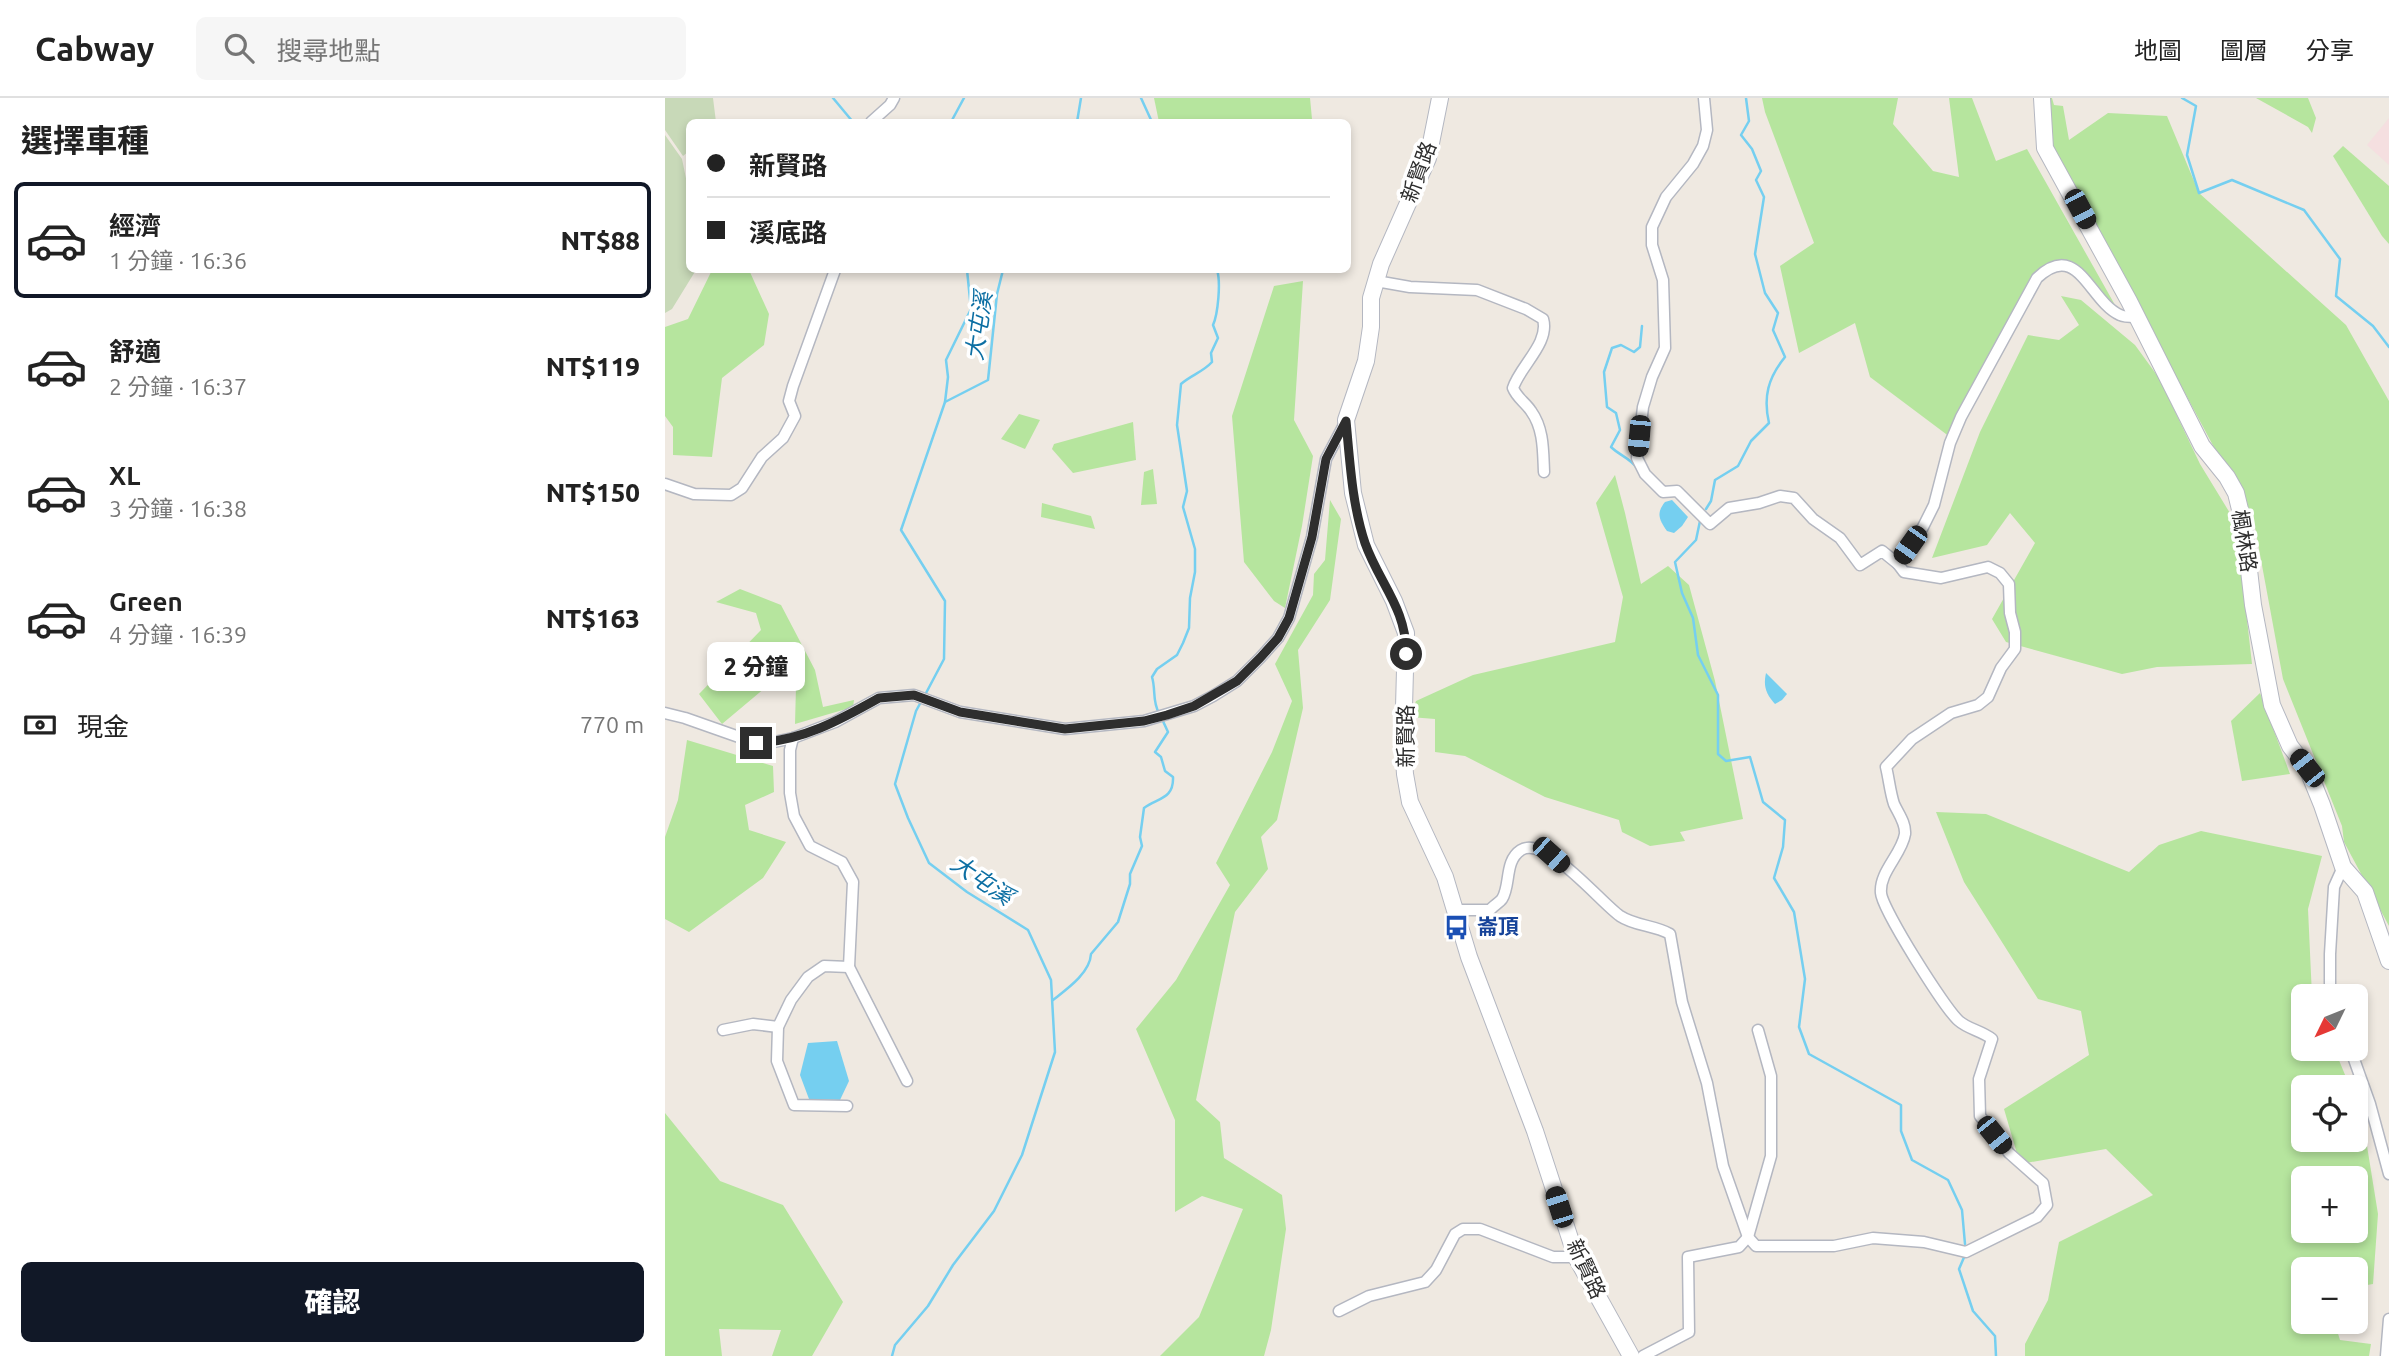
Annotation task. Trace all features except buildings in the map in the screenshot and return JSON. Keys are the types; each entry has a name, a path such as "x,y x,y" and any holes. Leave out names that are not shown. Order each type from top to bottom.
{"street":[{"path":"875,119 890,106 894,98"},
{"name":"新賢路","path":"1440,98 1428,158 1381,264 1371,298 1371,327 1366,361 1346,421 1353,494 1366,545 1394,601 1406,634 1403,744 1410,802 1445,877 1492,1021 1535,1131 1576,1257 1631,1356"},
{"path":"1455,910 1490,910 1503,897 1514,857 1523,849 1535,848 1551,855 1620,917 1670,934 1682,1002 1707,1083 1723,1166 1748,1237 1756,1246 1834,1246 1873,1238 1924,1242 1966,1252 2037,1217 2047,1205 2043,1183 2009,1153 1980,1116 1979,1079 1992,1039 1961,1023 1939,997 1886,911 1881,893 1882,884 1905,834 1904,823 1894,803 1886,767 1912,739 1951,713 1978,705 1988,697 2001,668 2014,649 2015,632 2010,613 2009,584 2000,573 1988,567 1941,578 1904,572 1882,551 1860,565 1840,538 1813,519 1794,498 1780,496 1729,508 1710,524 1677,491 1663,492 1645,474 1637,458 1643,407 1665,348 1663,279 1652,245 1652,227 1666,197 1693,164 1703,146 1707,130 1704,98"},
{"name":"楓林路","path":"2042,98 2045,148 2202,446 2227,477 2235,492 2244,526 2253,605 2272,705 2290,746 2307,768 2343,867 2365,892 2389,961"},
{"path":"1898,564 1934,505 1945,461 1961,417 2043,271 2063,265 2074,268 2112,309 2120,315 2136,317"},
{"path":"665,485 694,494 731,495 742,488 762,457 783,438 795,416 789,401 793,386 834,273"},
{"path":"1376,281 1410,287 1477,290 1526,309 1543,319 1546,328 1513,388 1517,397 1531,410 1542,433 1544,472"},
{"path":"665,713 756,743 793,738 835,722 879,698 914,695 960,712 1065,729 1155,718 1194,706 1237,681 1278,638 1289,618 1312,537 1326,459 1346,421"},
{"path":"793,738 790,750 790,793 794,816 810,846 842,862 853,882 849,967 907,1081"},
{"path":"2330,984 2334,887 2343,867"},
{"path":"847,1106 794,1105 776,1061 778,1027 791,1000 808,977 824,966 849,967"},
{"path":"723,1030 753,1024 778,1027"},
{"path":"1643,1356 1689,1332 1688,1256 1739,1247 1748,1237 1771,1157 1771,1076 1758,1030"},
{"path":"2355,1061 2370,1104 2389,1174"},
{"path":"1339,1311 1369,1296 1425,1282 1436,1270 1455,1234 1464,1229 1480,1229 1553,1257 1576,1257"},
{"path":"2386,1356 2389,1319"}],"shaded area":[{"path":"2389,118 2389,165 2367,145"}],"green space":[{"path":"665,98 713,98 716,119 686,119 686,154 683,156 665,130"},
{"path":"1154,98 1310,98 1312,119 1158,119"},
{"path":"1762,98 1898,98 1893,124 1933,171 1959,177 1949,98 1972,98 1996,161 2027,149 2115,305 2058,263 2030,293 1950,437 1870,377 1855,323 1799,353 1780,266 1814,243"},
{"path":"2047,98 2052,98 2054,105 2063,106 2069,140 2108,113 2167,116 2199,193 2346,325 2389,401 2389,926 2344,842 2342,826 2283,679 2254,522 2051,143"},
{"path":"2256,98 2308,98 2316,118 2312,133 2308,127"},
{"path":"665,135 682,159 686,178 686,273 694,273 672,309 665,313"},
{"path":"2343,146 2389,186 2389,244 2333,156"},
{"path":"711,273 750,273 769,314 764,345 722,378 712,457 673,455 673,427 665,416 665,327 688,319"},
{"path":"1303,281 1294,420 1313,456 1285,608 1274,601 1244,562 1232,416 1274,286"},
{"path":"2061,296 2081,300 2135,345 2159,378 2200,464 2236,523 2252,664 2157,667 2122,674 2006,642 1992,619 2035,543 2010,513 1987,545 1932,558 1980,432 2028,335 2059,340 2079,325"},
{"path":"1019,414 1040,420 1025,449 1001,439"},
{"path":"1133,422 1136,460 1073,473 1052,449 1054,444"},
{"path":"1153,469 1157,504 1141,505 1144,472"},
{"path":"1615,475 1641,584 1668,566 1689,585 1715,681 1743,819 1680,832 1685,841 1650,846 1622,832 1619,820 1545,797 1465,756 1435,752 1435,719 1410,717 1416,701 1473,675 1615,642 1623,597 1596,503"},
{"path":"1330,500 1341,519 1330,600 1298,650 1303,708 1277,820 1261,837 1268,869 1235,912 1196,1100 1220,1122 1224,1158 1282,1195 1286,1229 1271,1330 1264,1356 1160,1356 1199,1317 1243,1209 1202,1196 1175,1212 1175,1120 1136,1029 1176,980 1230,885 1216,863 1272,752 1292,701 1275,664 1313,595 1314,574 1325,560"},
{"path":"1042,503 1091,516 1095,529 1041,517"},
{"path":"740,589 781,605 815,670 823,707 854,700 853,707 795,724 796,686 778,677 722,724 699,694 761,630 756,613 716,602"},
{"path":"2260,693 2290,774 2242,781 2231,721"},
{"path":"687,740 773,766 774,792 745,805 749,830 786,842 763,878 689,932 665,919 665,837 678,800"},
{"path":"1936,812 1986,814 2129,872 2159,845 2201,831 2322,856 2308,909 2311,984 2291,984 2291,1061 2339,1061 2345,1075 2291,1075 2291,1152 2368,1152 2378,1214 2373,1284 2368,1285 2368,1257 2291,1257 2291,1334 2338,1334 2340,1340 2371,1344 2369,1356 2025,1356 2025,1344 2048,1300 2059,1242 2153,1195 2106,1149 2020,1164 2004,1109 2089,1055 2081,1011 2038,999 1964,882"},
{"path":"665,1113 720,1181 783,1205 843,1302 812,1356 772,1356 781,1330 719,1329 722,1356 665,1356"}],"water":[{"path":"1672,500 1688,517 1674,533 1667,531 1660,516 1665,502"},
{"path":"1766,673 1787,694 1775,704 1766,690"},
{"path":"837,1041 849,1081 840,1100 809,1099 800,1075 808,1043"}],"waterway":[{"path":"833,98 850,119"},
{"path":"953,119 964,98"},
{"name":"大屯溪","path":"1078,119 1081,98"},
{"path":"1141,98 1151,119"},
{"path":"1706,509 1711,501 1715,480 1738,466 1751,441 1769,423 1768,388 1785,357 1773,330 1778,313 1765,293 1755,254 1764,197 1756,180 1761,171 1752,149 1741,135 1749,121 1746,98"},
{"path":"2182,98 2196,106 2187,155 2199,193 2232,180 2304,210 2340,259 2336,296 2373,326 2389,347"},
{"path":"945,402 948,377 946,360 971,309 967,273"},
{"name":"大屯溪","path":"925,695 944,659 945,601 901,530 945,402 988,380 997,294 1002,273"},
{"path":"1159,713 1152,677 1157,669 1177,655 1183,643 1189,628 1190,598 1195,572 1195,549 1183,507 1187,491 1177,425 1181,384 1212,362 1211,353 1218,338 1213,325 1218,298 1218,273"},
{"path":"1637,468 1611,447 1620,430 1616,413 1607,407 1604,372 1612,348 1621,345 1634,352 1640,347 1642,326"},
{"path":"1700,521 1696,540 1675,562 1682,593 1693,618 1698,655 1718,695 1718,754 1726,761 1750,757 1763,802 1785,820 1783,847 1774,878 1794,912 1805,979 1799,1027 1809,1054 1901,1105 1901,1131 1912,1160 1948,1180 1962,1210 1965,1244"},
{"name":"大屯溪","path":"892,1356 895,1345 928,1306 953,1265 994,1211 1022,1155 1055,1052 1051,980 1028,930 967,892 929,863 895,784 916,711 922,700"},
{"path":"1053,1000 1082,974 1091,954 1118,922 1130,884 1130,874 1142,846 1140,837 1144,808 1171,790 1173,777 1165,771 1161,757 1155,752 1168,732 1162,719"},
{"path":"1965,1255 1959,1269 1973,1311 1995,1336 1996,1356"}],"place":[{"name":"崙頂","path":"1457,927"}],"route":[{"path":"756,743 793,738 835,722 886,696 914,695 960,712 1065,729 1144,721 1194,706 1213,696 1237,681 1260,658 1278,638 1289,618 1312,537 1326,459 1346,421 1353,494 1362,531 1406,634 1406,654"}]}
